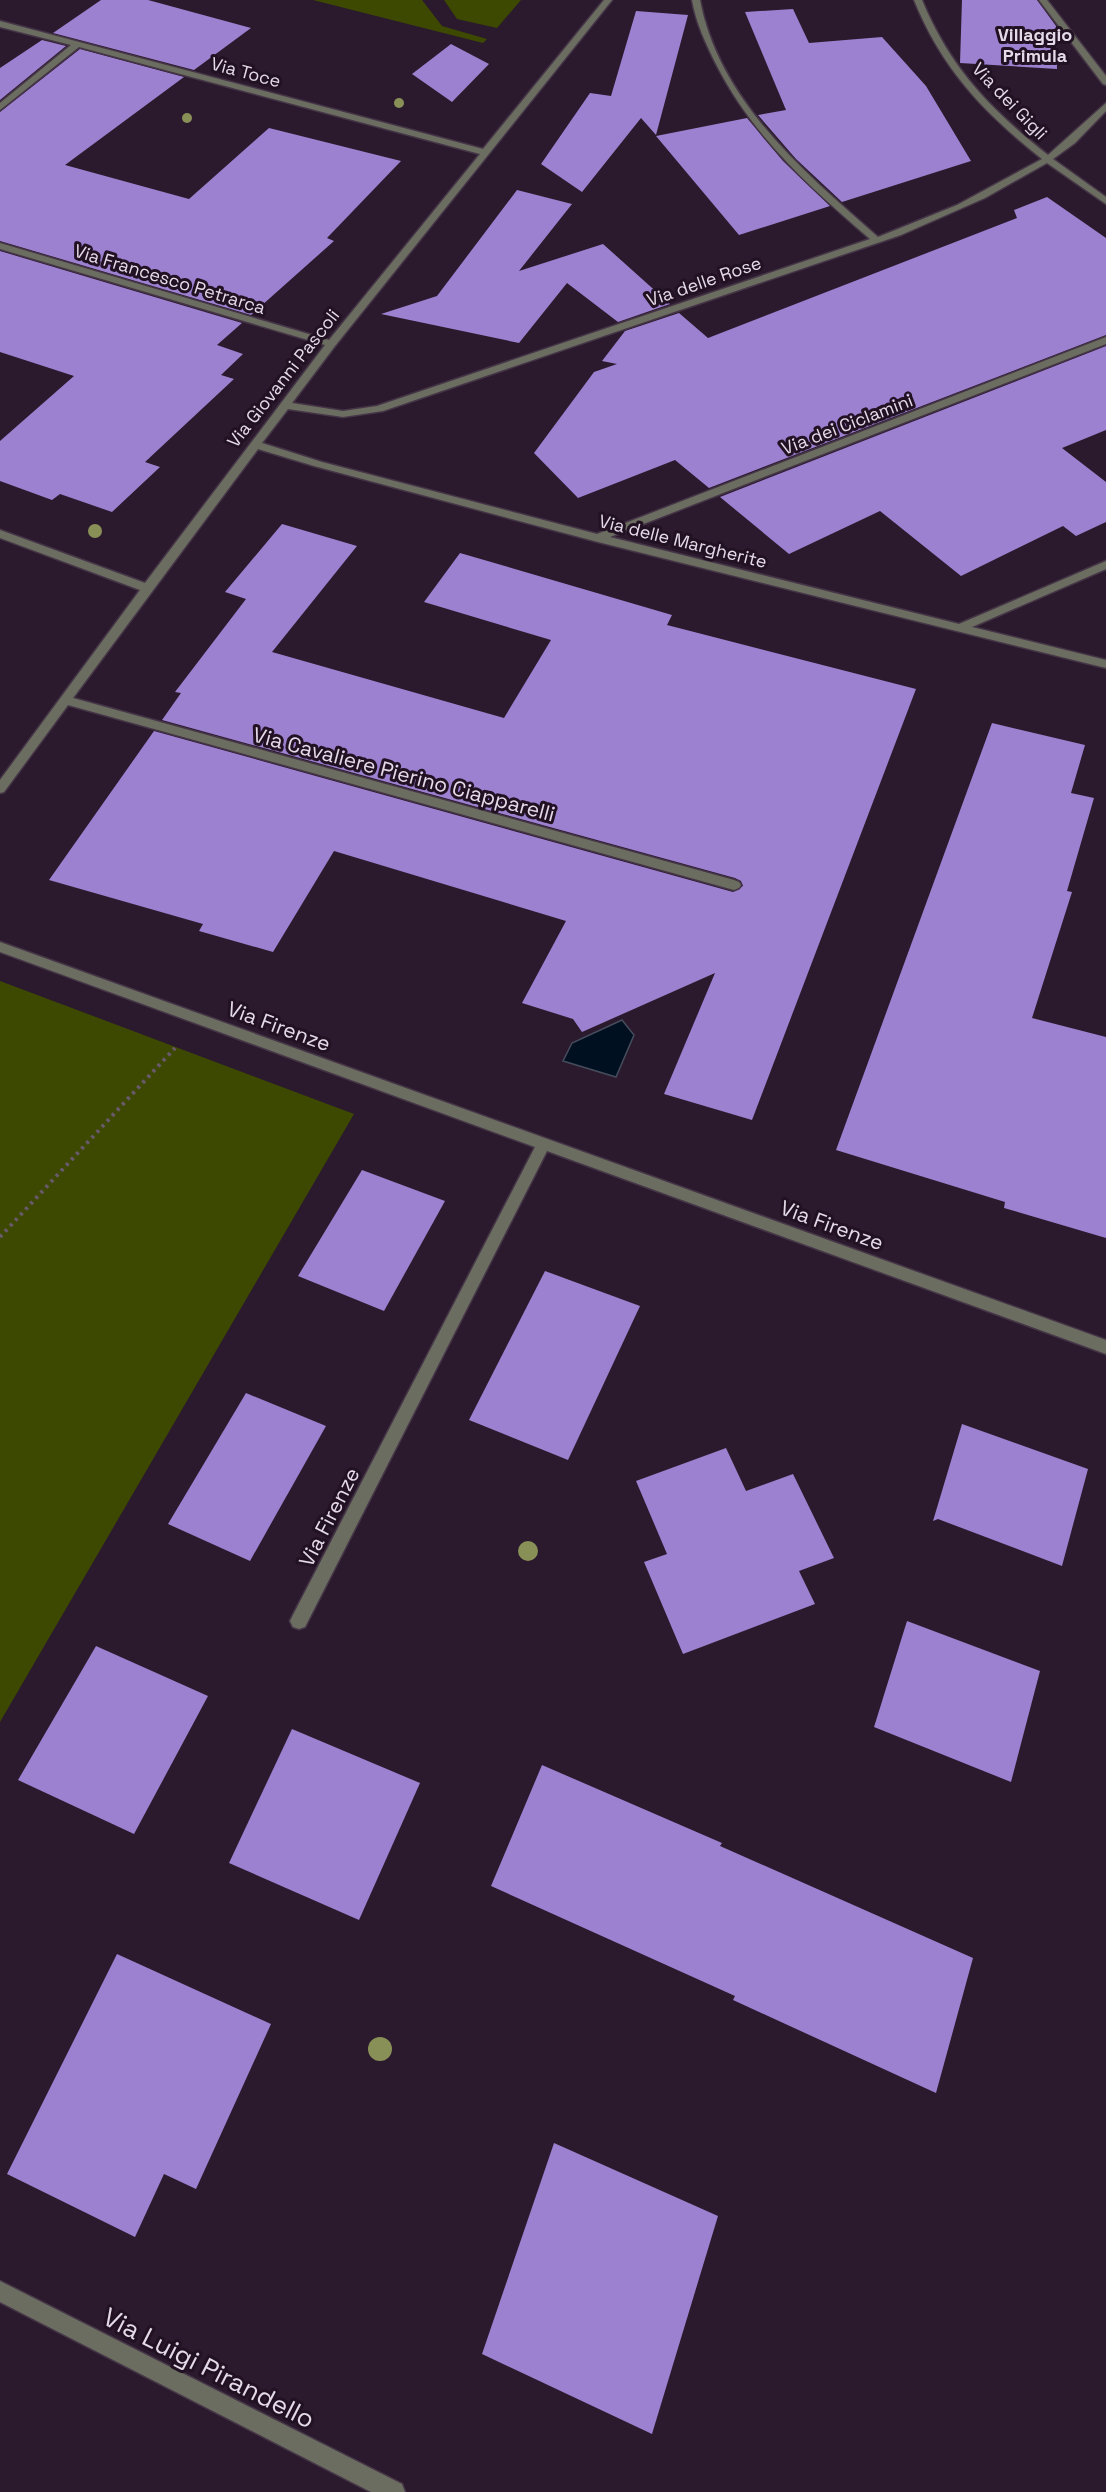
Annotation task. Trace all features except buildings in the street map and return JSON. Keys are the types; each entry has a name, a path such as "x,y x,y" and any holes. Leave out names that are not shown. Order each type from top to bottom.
{"street":[{"name":"Via Giovanni Pascoli","path":"0,789 254,444 331,344 608,0"},
{"path":"696,0 705,32 728,82 762,134 805,179 876,240"},
{"name":"Via dei Gigli","path":"918,0 936,39 970,86 1046,160 1106,201"},
{"path":"1043,0 1106,82"},
{"name":"Via Toce","path":"0,24 484,152"},
{"path":"0,107 78,44"},
{"name":"Via delle Rose","path":"284,405 343,414 379,409 876,240 953,210 1046,160 1074,138 1106,106"},
{"name":"Via Francesco Petrarca","path":"0,246 331,344"},
{"name":"Via dei Ciclamini","path":"598,538 1106,340"},
{"name":"Via delle Margherite","path":"254,444 318,464 598,538 1106,664"},
{"path":"0,534 147,588"},
{"path":"959,628 1106,565"},
{"name":"Via Cavaliere Pierino Ciapparelli","path":"64,700 734,885"},
{"name":"Via Firenze","path":"0,947 1106,1347"},
{"name":"Via Firenze","path":"299,1621 544,1143"},
{"name":"Via Luigi Pirandello","path":"0,2291 394,2492"}],"path":[{"path":"0,1237 180,1041"}],"green space":[{"path":"313,0 422,0 442,26 487,39 483,43"},
{"path":"444,0 521,0 497,28 457,19"},
{"path":"0,981 354,1114 0,1722"}],"water":[{"path":"622,1020 634,1035 616,1077 563,1061 572,1043"}],"district":[{"name":"Villaggio Primula","path":"1035,44"}]}
